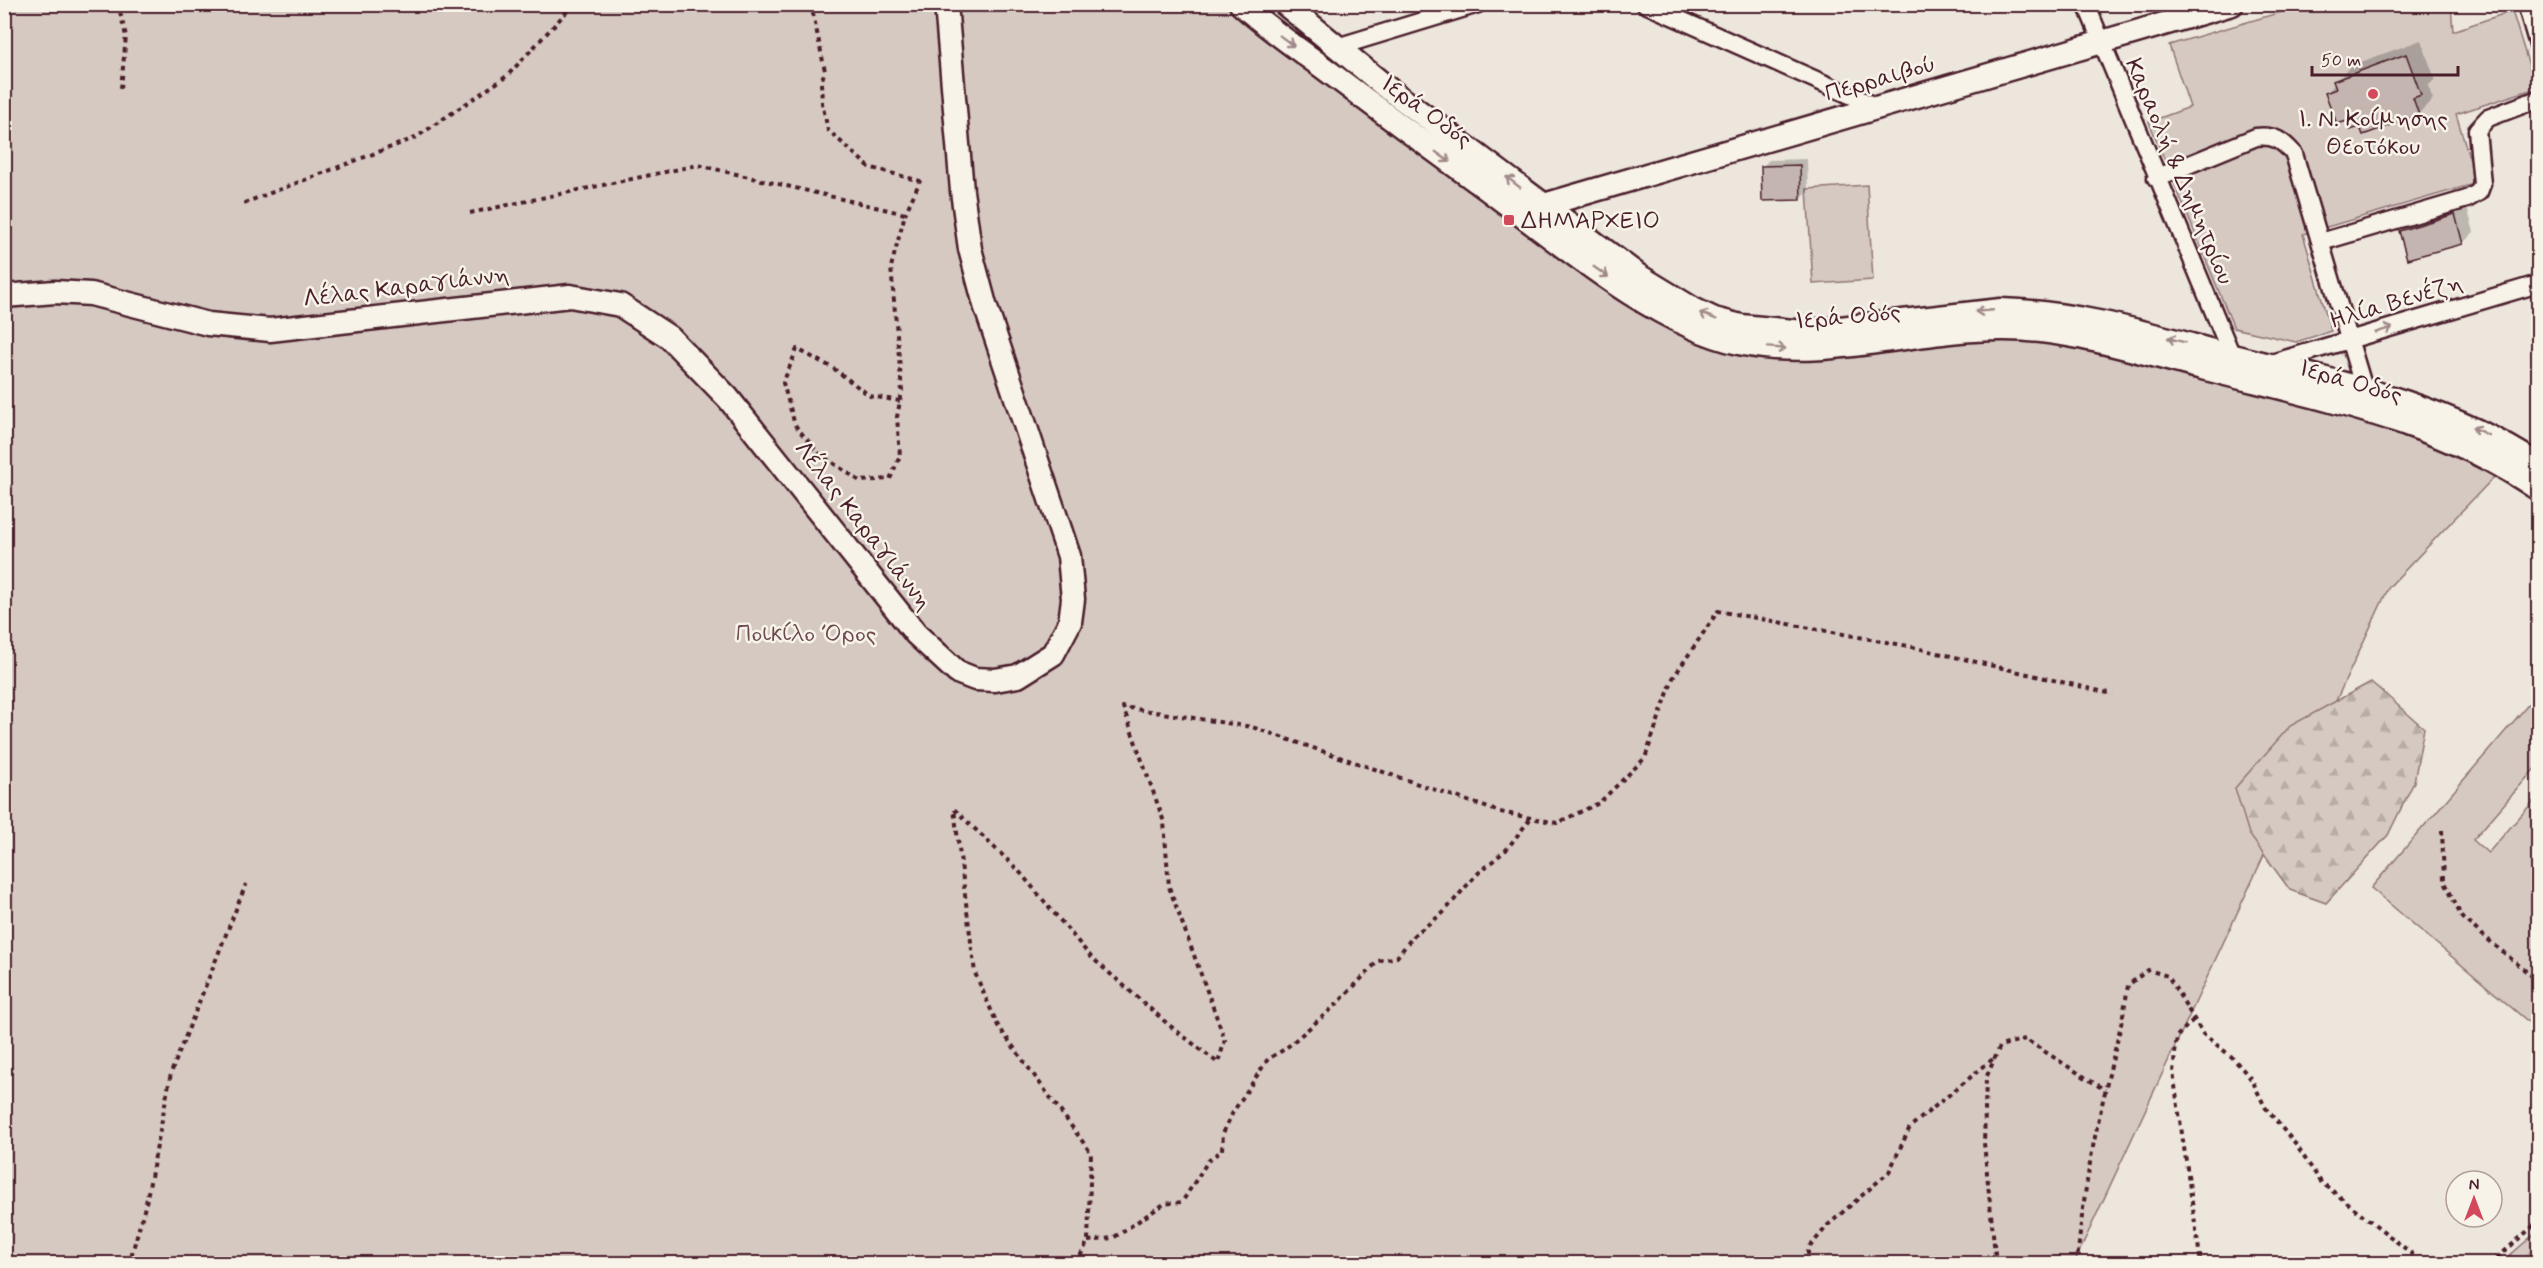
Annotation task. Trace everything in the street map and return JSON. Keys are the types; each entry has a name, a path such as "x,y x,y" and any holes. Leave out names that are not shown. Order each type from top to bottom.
{"main road":[{"name":"Λέλας Καραγιάννη","path":"4,296 55,292 91,294 208,324 270,330 570,296 620,305 669,337 728,398 916,634 957,672 975,680 995,680 1018,676 1053,654 1070,622 1073,599 1072,576 1069,556 985,305 970,249 962,191 946,4"},
{"name":"Ιερά Οδός","path":"1241,4 1377,109 1630,292 1689,326 1711,335 1740,344 1803,350 1992,329 2052,332 2362,410 2442,435 2496,461 2538,489"},
{"name":"Ιερά Οδός","path":"1285,4 1337,47 1544,205 1664,293 1714,319 1741,326 1804,332 1981,311 2028,310 2100,322 2364,389 2447,416 2538,465"},
{"name":"Περραιβού","path":"1544,205 2232,4"}],"street":[{"path":"1337,47 1478,4"},
{"path":"1645,4 1877,107"},
{"name":"Καραολή & Δημητρίου","path":"2086,4 2099,42 2232,356"},
{"path":"2526,4 2538,45"},
{"path":"2321,242 2466,199 2479,192 2482,184 2477,130 2488,118 2538,99"},
{"path":"2156,178 2256,138 2270,136 2284,142 2294,154 2364,389"},
{"name":"Ηλία Βενέζη","path":"2268,364 2538,284"}],"path":[{"path":"118,4 126,36 121,88"},
{"path":"244,203 415,138 507,76 574,4"},
{"path":"811,4 825,71 821,82 822,103 828,130 869,167 920,181 905,214 891,267 902,391 897,417 900,456 890,479 860,481 818,453 795,425 783,383 797,349 833,368 870,396 900,401"},
{"path":"470,213 698,165 905,214"},
{"path":"1076,1263 1088,1241 1090,1153 998,1026 975,973 954,808 1018,870 1090,957 1169,1025 1218,1063 1225,1040 1169,887 1164,822 1123,707 1252,727 1500,812 1557,823 1599,803 1645,758 1673,678 1718,611 1908,646 2113,694"},
{"path":"1088,1241 1113,1238 1164,1204 1182,1202 1208,1161 1222,1150 1223,1133 1228,1123 1268,1059 1285,1049 1336,1005 1378,961 1397,957 1414,935 1443,914 1476,875 1506,850 1531,818"},
{"path":"2442,830 2444,880 2462,918 2538,981"},
{"path":"129,1263 146,1203 171,1073 246,884"},
{"path":"2077,1263 2083,1196 2105,1090 2123,1028 2128,985 2148,970 2168,976 2203,1034 2232,1057 2252,1080 2265,1107 2296,1145 2321,1182 2411,1253 2414,1263"},
{"path":"2193,1020 2177,1036 2173,1072 2201,1263"},
{"path":"1996,1263 1984,1143 1986,1078 2000,1046 2025,1039 2105,1090"},
{"path":"1808,1263 1808,1250 1828,1225 1889,1172 1910,1127 1995,1057"},
{"path":"2490,1263 2538,1222"}],"green space":[{"name":"Ποικίλο Όρος","path":"5,5 1232,5 1625,295 1901,349 1989,339 2046,340 2370,420 2498,473 2389,587 2074,1263 5,1264"},
{"path":"2305,5 2451,5 2453,31 2512,11 2536,88 2456,114 2477,183 2303,234 2331,331 2296,342 2234,328 2149,122 2190,107 2169,45"},
{"path":"1867,185 1873,280 1813,284 1807,189"},
{"path":"2371,682 2424,728 2414,782 2388,835 2326,903 2290,890 2249,834 2235,788 2290,726"},
{"path":"2538,693 2538,765 2473,840 2488,853 2538,796 2538,1030 2371,888"},
{"path":"2538,1231 2538,1263 2501,1263"}],"building":[{"name":"Ι. Ν. Κοίμησης Θεοτόκου","path":"2406,54 2421,95 2413,98 2419,115 2363,135 2360,127 2350,130 2347,121 2337,124 2325,93 2336,89 2333,81"},
{"path":"1800,165 1801,200 1762,201 1761,166"},
{"path":"2455,214 2463,244 2407,259 2399,231"}],"place":[{"name":"Ι. Ν. Κοίμησης Θεοτόκου","path":"2373,94"},
{"name":"ΔΗΜΑΡΧΕΙΟ","path":"1509,220"}]}
